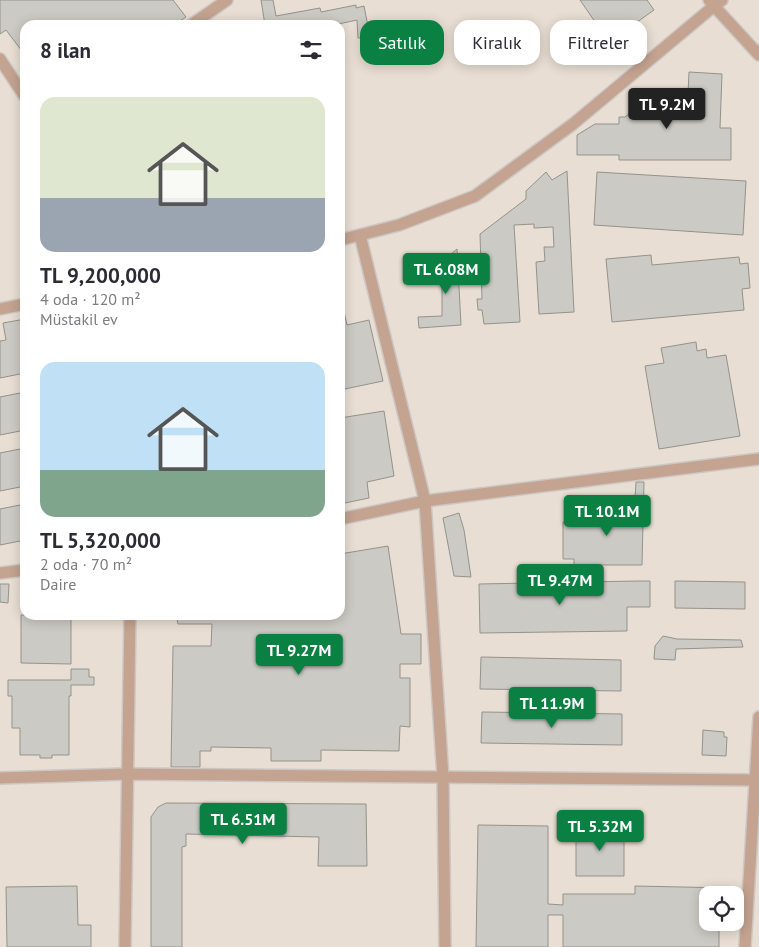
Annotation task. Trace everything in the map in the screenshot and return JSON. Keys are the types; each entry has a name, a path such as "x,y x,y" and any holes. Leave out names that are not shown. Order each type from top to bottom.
{"street":[{"path":"198,20 227,0"},
{"path":"345,239 399,225 475,196 573,124 715,2 759,55"},
{"path":"0,59 20,89"},
{"path":"360,235 425,501 443,778 445,947"},
{"path":"0,308 20,305"},
{"path":"345,518 425,501 759,459"},
{"path":"0,573 20,571"},
{"path":"125,947 130,620"},
{"path":"745,947 759,718"},
{"path":"0,778 127,774 443,778 756,786"}],"shaded area":[{"path":"0,0 759,0 759,947 0,947"}],"building":[{"path":"0,0 173,0 186,17 182,20 20,20 20,48 6,30 0,34"},
{"path":"261,0 273,0 276,16 320,8 321,12 356,5 356,8 364,6 367,20 360,20 360,38 358,38 357,20 345,23 345,20 264,20"},
{"path":"580,0 647,0 654,10 640,20 594,20"},
{"path":"689,72 722,74 720,128 731,128 731,160 619,160 619,155 577,155 577,135 595,124 619,124 619,117 625,117 645,101 656,101 656,117 687,117"},
{"path":"567,171 574,312 539,314 536,262 545,261 544,247 554,247 553,227 534,228 534,224 514,225 520,322 484,324 482,310 478,310 477,299 482,299 480,234 526,199 526,191 546,172 552,180"},
{"path":"597,172 746,181 743,235 594,225"},
{"path":"457,249 461,325 419,328 418,317 442,316 442,283 434,283 433,269"},
{"path":"651,255 652,265 739,257 740,264 748,263 750,288 742,289 744,310 612,322 606,259"},
{"path":"345,316 347,325 369,320 383,381 345,389"},
{"path":"20,320 20,374 0,378 0,341 6,340 3,323"},
{"path":"696,342 697,351 706,349 707,358 726,355 740,436 659,449 645,366 664,363 661,348"},
{"path":"20,393 20,431 0,435 0,397"},
{"path":"384,411 394,476 367,482 369,498 345,503 345,417"},
{"path":"20,449 20,487 0,491 0,453"},
{"path":"636,482 644,482 642,565 574,565 574,559 563,559 563,522 591,522 591,505 602,505 602,515 634,515"},
{"path":"20,505 20,541 0,545 0,509"},
{"path":"459,513 464,530 471,577 454,576 443,518"},
{"path":"388,546 401,634 421,634 421,664 400,664 400,678 410,678 410,727 400,726 399,751 321,750 321,761 271,761 271,748 211,747 211,751 200,751 200,767 171,767 173,646 211,646 212,624 178,624 177,620 345,620 345,553"},
{"path":"650,581 650,607 627,607 627,631 480,633 479,584"},
{"path":"675,581 745,582 745,609 675,608"},
{"path":"0,584 9,584 8,603 0,602"},
{"path":"21,620 71,620 71,664 21,663"},
{"path":"663,636 677,639 741,640 743,647 676,649 675,660 654,659 655,646"},
{"path":"481,657 621,660 621,691 480,689"},
{"path":"71,669 89,669 89,677 94,677 94,685 71,685 71,696 69,696 69,755 52,755 52,758 40,758 40,755 20,755 20,728 12,728 12,696 8,696 8,680 71,680"},
{"path":"482,712 622,714 622,745 481,743"},
{"path":"703,730 724,732 724,737 727,737 726,756 702,755"},
{"path":"166,803 366,804 367,866 318,866 319,837 186,834 186,846 182,847 182,947 151,947 151,817 158,807"},
{"path":"478,825 548,826 548,904 563,905 563,894 635,894 635,886 699,887 699,931 719,931 719,947 563,947 563,915 548,915 548,947 476,947"},
{"path":"624,828 624,876 576,876 576,829"},
{"path":"77,886 78,925 91,925 91,947 7,947 6,887"}]}
